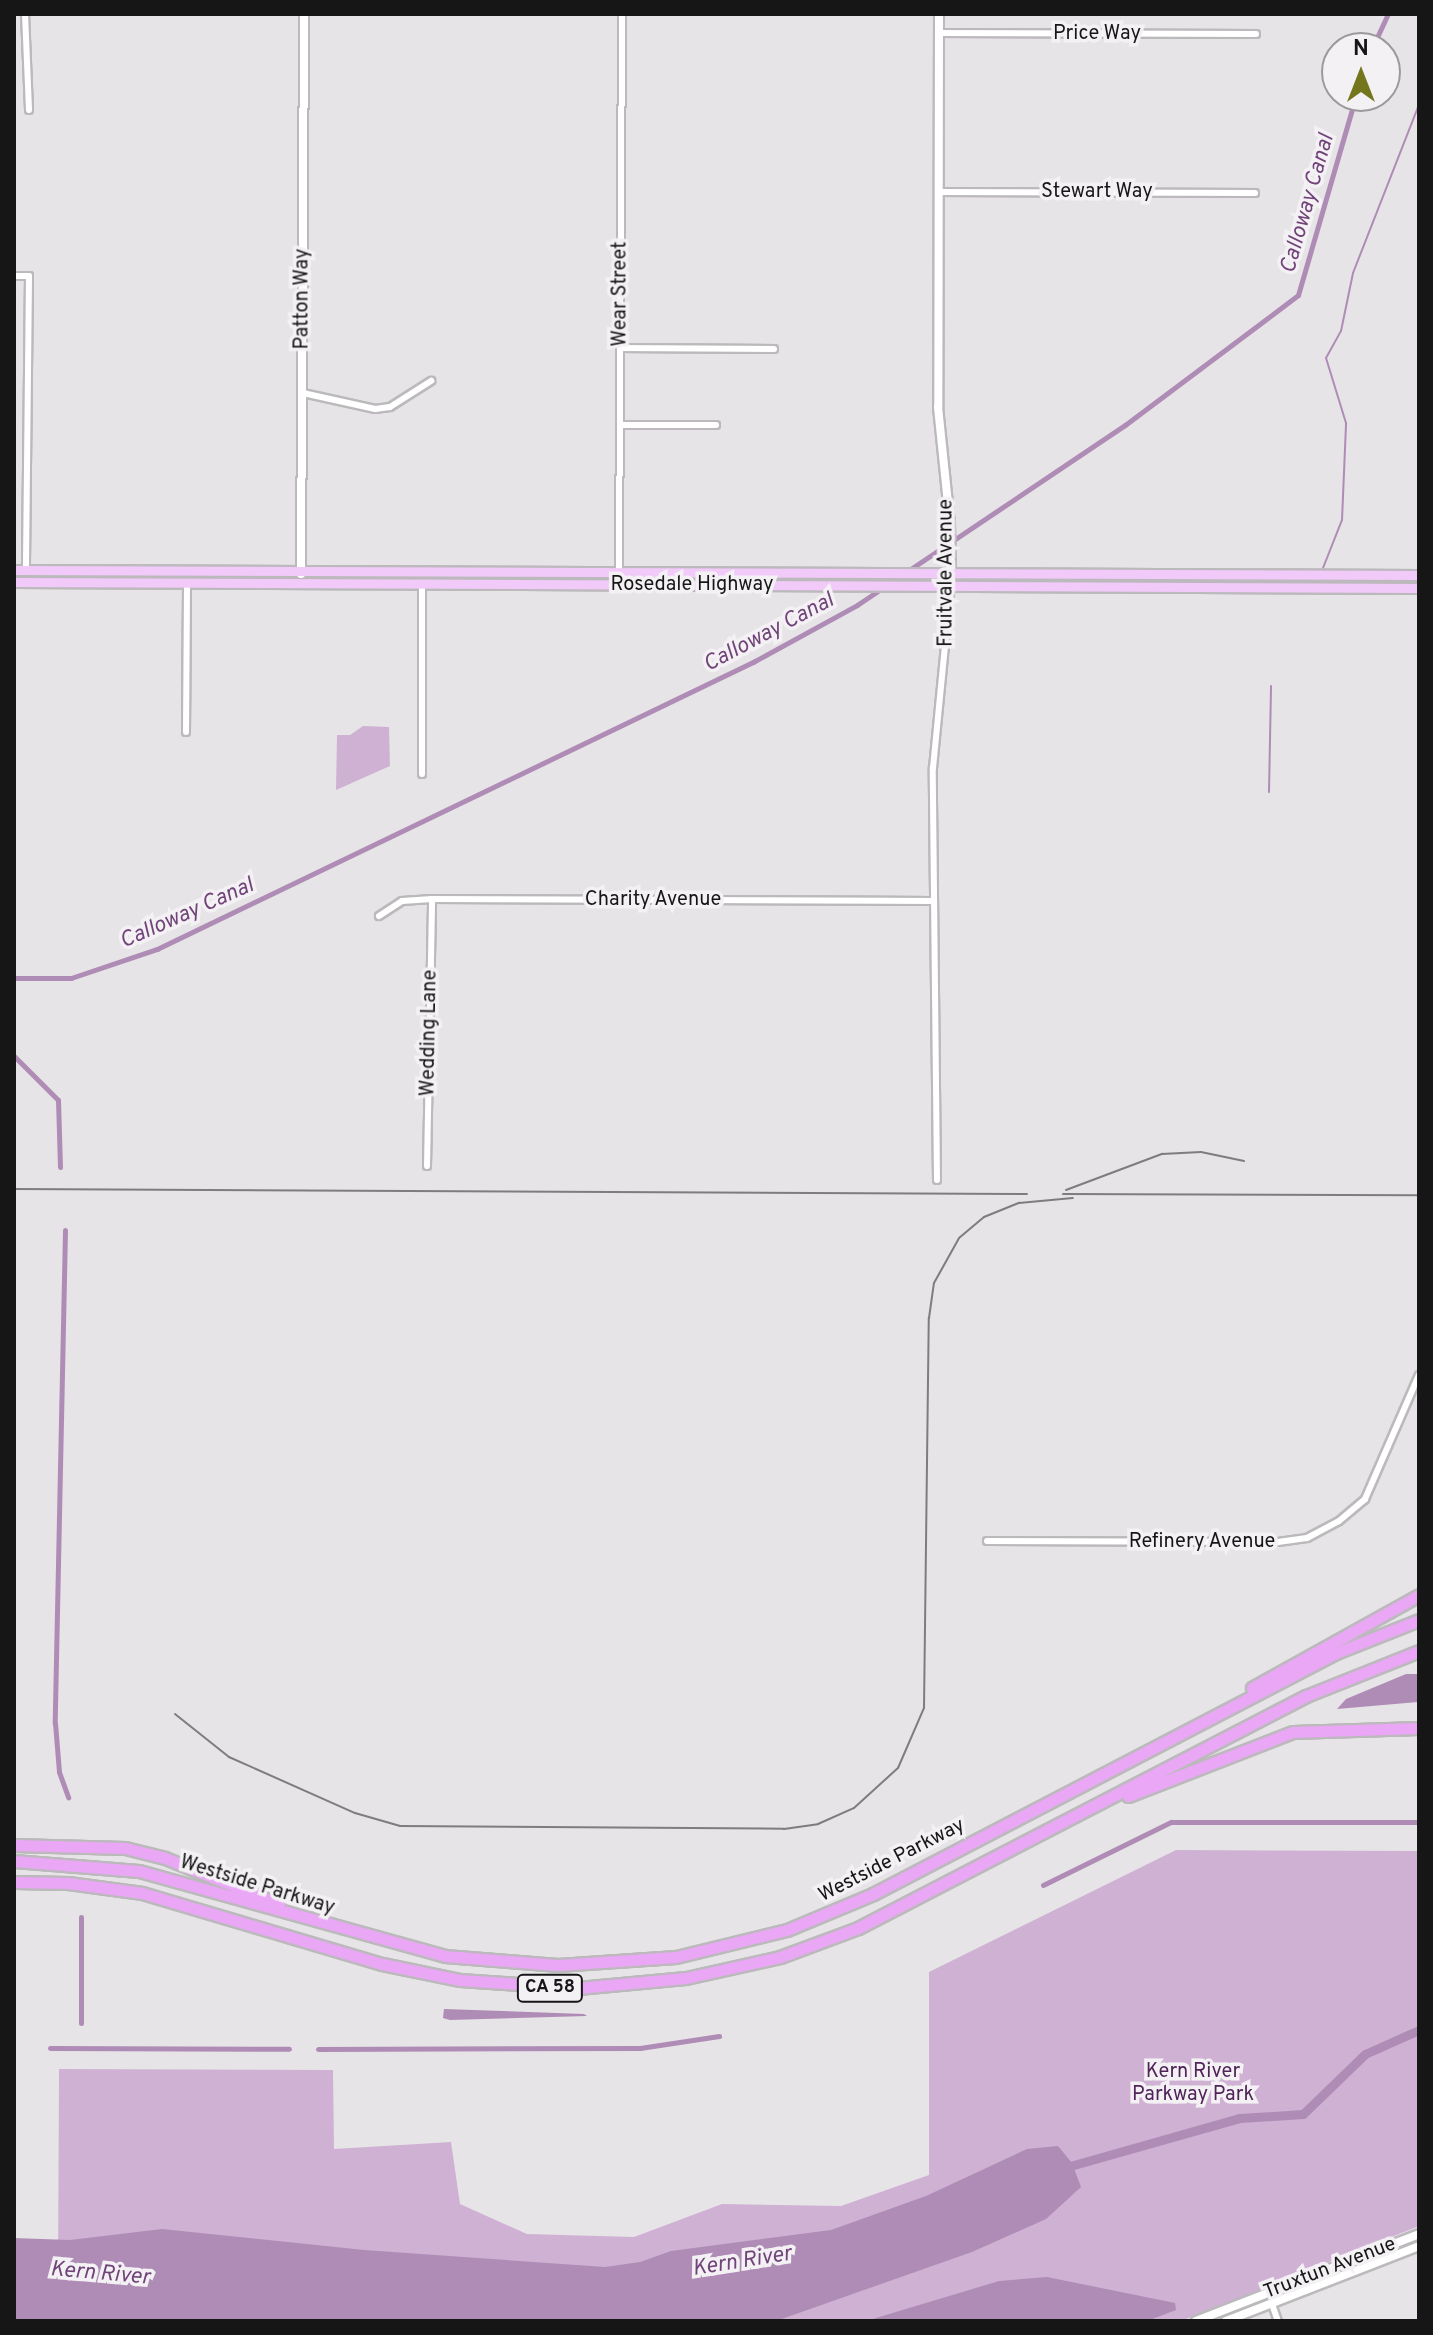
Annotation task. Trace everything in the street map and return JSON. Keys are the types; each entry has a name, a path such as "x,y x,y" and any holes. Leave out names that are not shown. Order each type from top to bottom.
{"highway":[{"path":"1208,1718 1354,1628 1419,1595"},
{"name":"Westside Parkway","path":"14,1861 139,1871 445,1956 519,1964 639,1962 739,1944 873,1894 1336,1653 1419,1620"},
{"name":"Westside Parkway","path":"14,1882 106,1887 164,1898 382,1964 460,1980 543,1988 614,1987 729,1970 818,1944 1054,1828 1306,1696 1419,1651"},
{"path":"1054,1828 1283,1735 1315,1729 1419,1728"},
{"path":"14,1845 86,1843 165,1858 337,1928"}],"main road":[{"name":"Patton Way","path":"301,583 304,14"},
{"name":"Fruitvale Avenue","path":"939,14 938,407 950,530 951,586"},
{"name":"Rosedale Highway","path":"26,570 1419,575"},
{"path":"14,572 26,570"},
{"path":"26,582 40,575 82,575 93,570"},
{"path":"364,583 372,577 428,572"},
{"path":"422,584 431,578 479,578 492,573"},
{"path":"541,584 619,573"},
{"path":"624,585 629,578 690,579 700,574"},
{"name":"Rosedale Highway","path":"14,582 1419,588"},
{"name":"Truxtun Avenue","path":"1196,2321 1419,2234"},
{"name":"Truxtun Avenue","path":"1226,2321 1419,2246"},
{"path":"1272,2304 1293,2284"}],"street":[{"path":"25,14 29,110"},
{"name":"Wear Street","path":"619,573 622,14"},
{"name":"Price Way","path":"938,33 1256,34"},
{"name":"Stewart Way","path":"938,192 1255,193"},
{"path":"14,276 29,276 26,570"},
{"path":"621,348 774,349"},
{"path":"303,393 375,409 390,407 431,381"},
{"path":"621,425 716,425"},
{"path":"186,732 187,582"},
{"path":"422,584 422,774"},
{"name":"Fruitvale Avenue","path":"937,1180 933,768 951,586"},
{"name":"Charity Avenue","path":"379,916 402,901 432,899 932,901"},
{"name":"Wedding Lane","path":"427,1166 432,899"},
{"name":"Refinery Avenue","path":"987,1541 1278,1542 1307,1538 1339,1521 1365,1499 1419,1375"},
{"path":"1272,2304 1278,2321"}],"green space":[{"path":"363,726 389,727 390,766 336,790 337,735 350,735"},
{"name":"Kern River Parkway Park","path":"1176,1850 1419,1851 1419,2226 1181,2321 14,2321 14,2283 58,2281 59,2069 333,2070 334,2149 451,2142 460,2204 527,2234 634,2237 722,2204 841,2206 929,2175 929,1972"}],"water":[{"path":"1406,1674 1419,1674 1418,1702 1337,1709 1346,1699"},
{"path":"444,2009 587,2016 450,2020 443,2018"},
{"path":"1058,2146 1072,2163 1081,2187 1046,2219 972,2252 776,2321 14,2321 14,2238 70,2240 162,2229 364,2250 605,2267 640,2262 671,2251 831,2230 926,2196 1027,2149"},
{"path":"1047,2277 1175,2303 1176,2310 1147,2321 866,2321 999,2281"}],"waterway":[{"name":"Calloway Canal","path":"1380,32 1388,14"},
{"path":"1323,568 1342,520 1346,423 1326,358 1341,331 1353,273 1419,105"},
{"name":"Calloway Canal","path":"14,978 71,978 157,949 753,662 857,605 1125,425 1298,295 1351,112"},
{"path":"1269,792 1271,686"},
{"path":"14,1056 58,1100 60,1167"},
{"path":"65,1230 55,1723 59,1772 68,1797"},
{"path":"1043,1885 1171,1822 1419,1822"},
{"path":"81,1917 81,2023"},
{"name":"Kern River","path":"1063,2168 1240,2118 1303,2114 1365,2054 1419,2030"},
{"path":"318,2049 640,2048 719,2036"},
{"path":"50,2048 289,2049"}],"railway":[{"path":"1066,1190 1162,1154 1201,1152 1244,1161"},
{"path":"14,1189 1027,1194"},
{"path":"1063,1194 1419,1195"},
{"path":"175,1714 229,1757 355,1813 400,1826 784,1829 818,1824 854,1808 898,1768 924,1708 929,1318 934,1283 959,1238 984,1217 1019,1203 1073,1198"}]}
